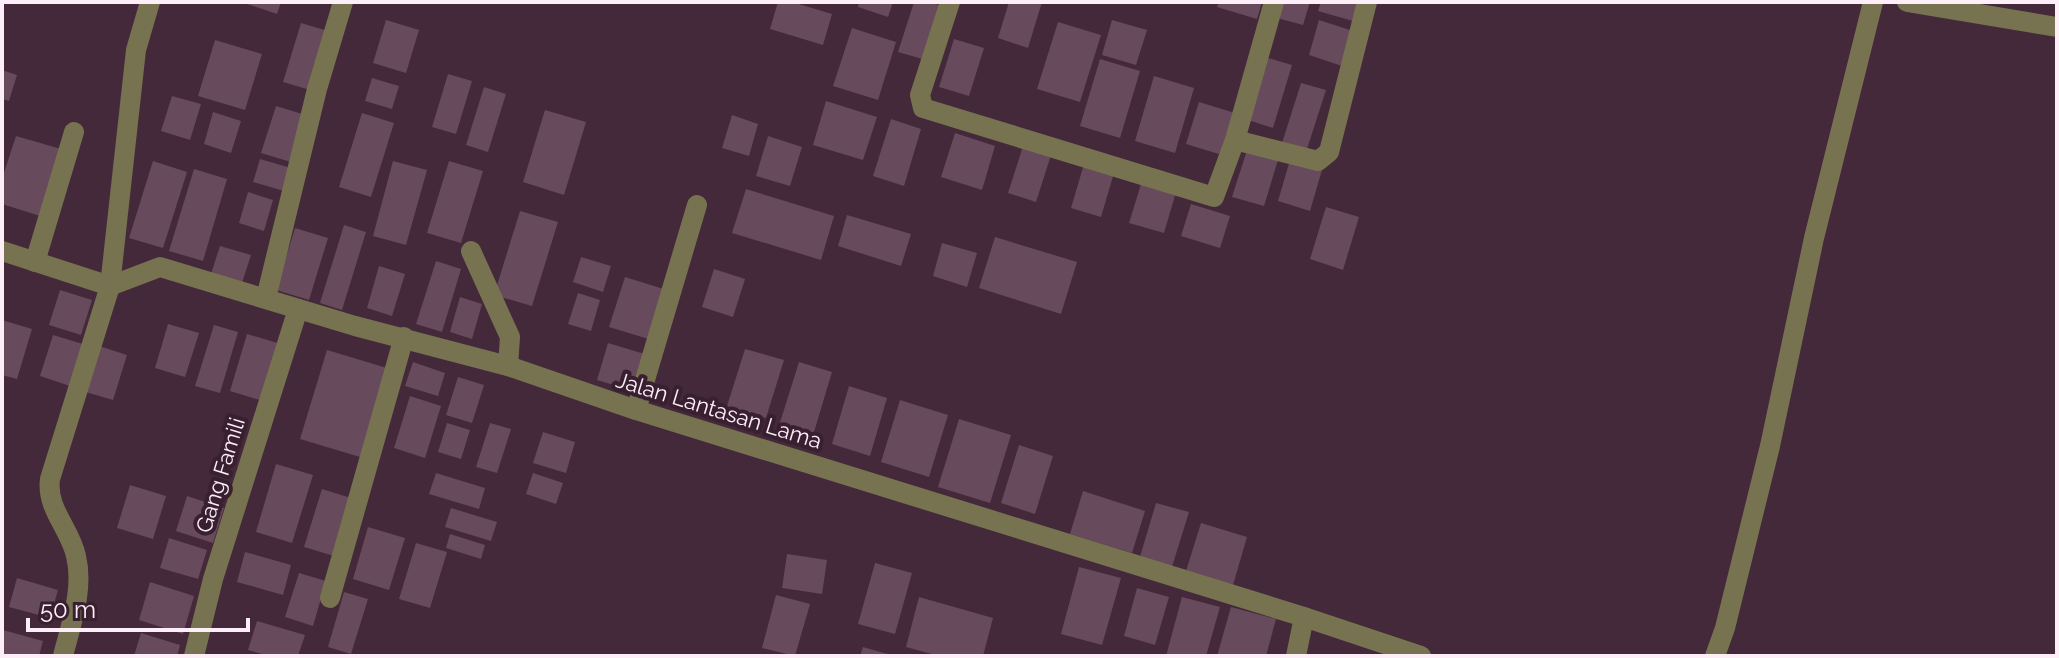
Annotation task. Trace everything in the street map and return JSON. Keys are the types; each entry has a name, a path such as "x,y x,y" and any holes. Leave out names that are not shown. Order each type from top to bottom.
{"street":[{"path":"63,656 78,595 78,575 76,554 62,521 52,507 48,492 110,286 136,50 150,2"},
{"path":"266,298 317,89 343,2"},
{"path":"950,2 920,95 923,108 1214,197 1235,140 1274,2"},
{"path":"1235,140 1318,161 1329,152 1367,2"},
{"path":"1715,656 1725,628 1770,446 1814,238 1873,2"},
{"path":"1907,2 2057,27"},
{"path":"35,262 74,132"},
{"path":"636,410 697,205"},
{"path":"2,251 110,286"},
{"path":"471,251 510,337 508,366"},
{"name":"Jalan Lantasan Lama","path":"110,286 160,267 298,309 508,366 636,410 1421,656"},
{"name":"Gang Famili","path":"194,656 213,579 298,309"},
{"path":"330,598 404,337"},
{"path":"1296,656 1304,617"}],"building":[{"path":"241,2 281,2 277,14"},
{"path":"778,2 792,2 832,14 823,45 770,29"},
{"path":"859,2 893,2 888,17 858,7"},
{"path":"914,2 942,6 926,60 898,52"},
{"path":"1009,2 1042,2 1028,48 998,38"},
{"path":"1219,2 1262,2 1257,19 1217,7"},
{"path":"1282,2 1310,2 1303,25 1277,18"},
{"path":"1321,2 1359,2 1353,21 1318,11"},
{"path":"386,20 419,30 406,73 373,63"},
{"path":"1112,20 1147,30 1136,65 1102,55"},
{"path":"1319,20 1353,31 1342,66 1309,55"},
{"path":"1058,22 1101,35 1080,102 1037,89"},
{"path":"301,23 328,31 310,90 283,82"},
{"path":"852,28 896,42 878,100 833,86"},
{"path":"954,39 984,48 969,96 939,87"},
{"path":"215,40 262,54 245,110 198,96"},
{"path":"1268,58 1292,65 1273,128 1248,120"},
{"path":"1100,59 1140,71 1120,138 1080,126"},
{"path":"2,70 17,75 9,101 2,99"},
{"path":"448,74 472,81 456,134 432,127"},
{"path":"1154,76 1194,88 1175,153 1135,141"},
{"path":"372,78 399,86 392,109 365,101"},
{"path":"1301,83 1326,90 1307,149 1282,143"},
{"path":"484,87 506,94 488,152 466,145"},
{"path":"172,96 201,104 190,140 161,131"},
{"path":"826,101 877,117 863,160 813,145"},
{"path":"1199,102 1235,113 1222,155 1186,144"},
{"path":"276,106 309,116 294,163 261,153"},
{"path":"545,110 586,122 564,195 523,182"},
{"path":"213,112 241,121 231,153 204,144"},
{"path":"362,113 394,123 371,197 339,187"},
{"path":"732,115 758,124 749,156 722,148"},
{"path":"891,119 921,129 904,186 873,176"},
{"path":"955,133 995,146 982,190 941,177"},
{"path":"16,136 61,149 40,216 2,204 2,179"},
{"path":"768,136 802,147 790,186 756,176"},
{"path":"1024,143 1052,152 1036,202 1008,193"},
{"path":"1247,150 1278,160 1264,206 1232,197"},
{"path":"260,159 291,168 284,191 253,182"},
{"path":"1290,160 1322,170 1310,211 1278,201"},
{"path":"153,161 187,172 163,248 129,238"},
{"path":"393,161 427,170 406,245 373,236"},
{"path":"449,161 483,171 461,243 427,233"},
{"path":"1084,164 1114,173 1101,217 1071,208"},
{"path":"194,169 227,179 203,261 169,251"},
{"path":"1142,181 1176,192 1164,233 1129,223"},
{"path":"746,189 834,216 821,260 732,233"},
{"path":"248,192 273,200 264,231 239,223"},
{"path":"1191,204 1230,216 1220,248 1181,236"},
{"path":"1326,207 1359,217 1343,270 1310,259"},
{"path":"520,211 558,222 532,306 494,295"},
{"path":"847,215 911,234 901,266 838,246"},
{"path":"344,225 366,232 342,310 320,303"},
{"path":"295,228 328,238 309,300 276,290"},
{"path":"995,237 1077,262 1061,314 979,288"},
{"path":"942,243 977,253 967,287 933,276"},
{"path":"220,246 251,255 241,286 210,277"},
{"path":"581,257 611,266 603,292 573,282"},
{"path":"436,261 461,269 442,332 416,324"},
{"path":"379,266 405,274 392,316 367,308"},
{"path":"714,269 745,279 733,317 702,307"},
{"path":"625,277 670,291 655,341 609,327"},
{"path":"60,290 92,300 81,335 49,325"},
{"path":"578,293 600,300 591,331 568,324"},
{"path":"460,297 482,304 472,339 450,332"},
{"path":"2,320 32,329 17,379 2,375"},
{"path":"168,324 199,333 185,377 155,368"},
{"path":"214,325 238,332 220,393 195,386"},
{"path":"247,334 281,344 263,401 230,391"},
{"path":"53,335 83,344 70,386 40,376"},
{"path":"608,343 648,355 637,392 597,380"},
{"path":"96,345 127,355 113,400 82,391"},
{"path":"745,349 784,360 766,418 727,406"},
{"path":"327,350 387,368 360,457 300,439"},
{"path":"413,362 445,373 438,396 405,386"},
{"path":"799,362 832,372 811,442 777,432"},
{"path":"458,377 484,385 472,423 446,415"},
{"path":"849,386 887,398 870,456 832,444"},
{"path":"410,396 441,406 425,458 394,448"},
{"path":"900,400 948,415 929,477 881,462"},
{"path":"959,419 1011,435 990,503 938,487"},
{"path":"447,423 470,430 461,459 438,452"},
{"path":"490,423 511,429 497,473 476,467"},
{"path":"543,432 575,442 566,473 533,463"},
{"path":"1019,445 1053,456 1035,514 1001,503"},
{"path":"276,464 313,475 292,543 256,532"},
{"path":"436,473 485,488 479,509 429,494"},
{"path":"533,473 563,483 556,504 526,494"},
{"path":"130,485 166,496 153,539 117,528"},
{"path":"322,489 351,498 334,556 304,547"},
{"path":"1083,491 1145,511 1132,553 1070,534"},
{"path":"187,496 224,508 213,543 176,531"},
{"path":"1156,503 1189,512 1171,570 1139,560"},
{"path":"451,508 497,522 491,541 445,527"},
{"path":"1201,523 1247,537 1233,585 1186,571"},
{"path":"368,527 405,538 389,590 353,579"},
{"path":"450,534 485,545 481,559 446,548"},
{"path":"169,538 207,550 198,579 160,568"},
{"path":"416,543 447,552 430,608 399,599"},
{"path":"245,552 291,565 283,595 237,582"},
{"path":"787,554 827,560 822,594 782,588"},
{"path":"875,563 912,573 895,634 858,624"},
{"path":"1079,567 1121,578 1102,645 1061,634"},
{"path":"299,573 326,581 313,626 285,617"},
{"path":"17,578 58,590 50,618 9,607"},
{"path":"150,582 194,596 183,634 139,620"},
{"path":"1137,588 1169,597 1155,645 1124,636"},
{"path":"344,592 368,599 351,654 328,647"},
{"path":"776,595 810,604 795,656 762,648"},
{"path":"919,597 993,618 983,656 939,656 906,647"},
{"path":"1182,597 1220,607 1206,656 1166,656"},
{"path":"1231,607 1276,619 1266,656 1217,656"},
{"path":"257,621 305,635 298,656 269,656 248,650"},
{"path":"3,630 43,641 39,656 2,655"},
{"path":"141,633 180,645 177,656 134,656"},
{"path":"863,647 891,655 891,656 860,656"}]}
